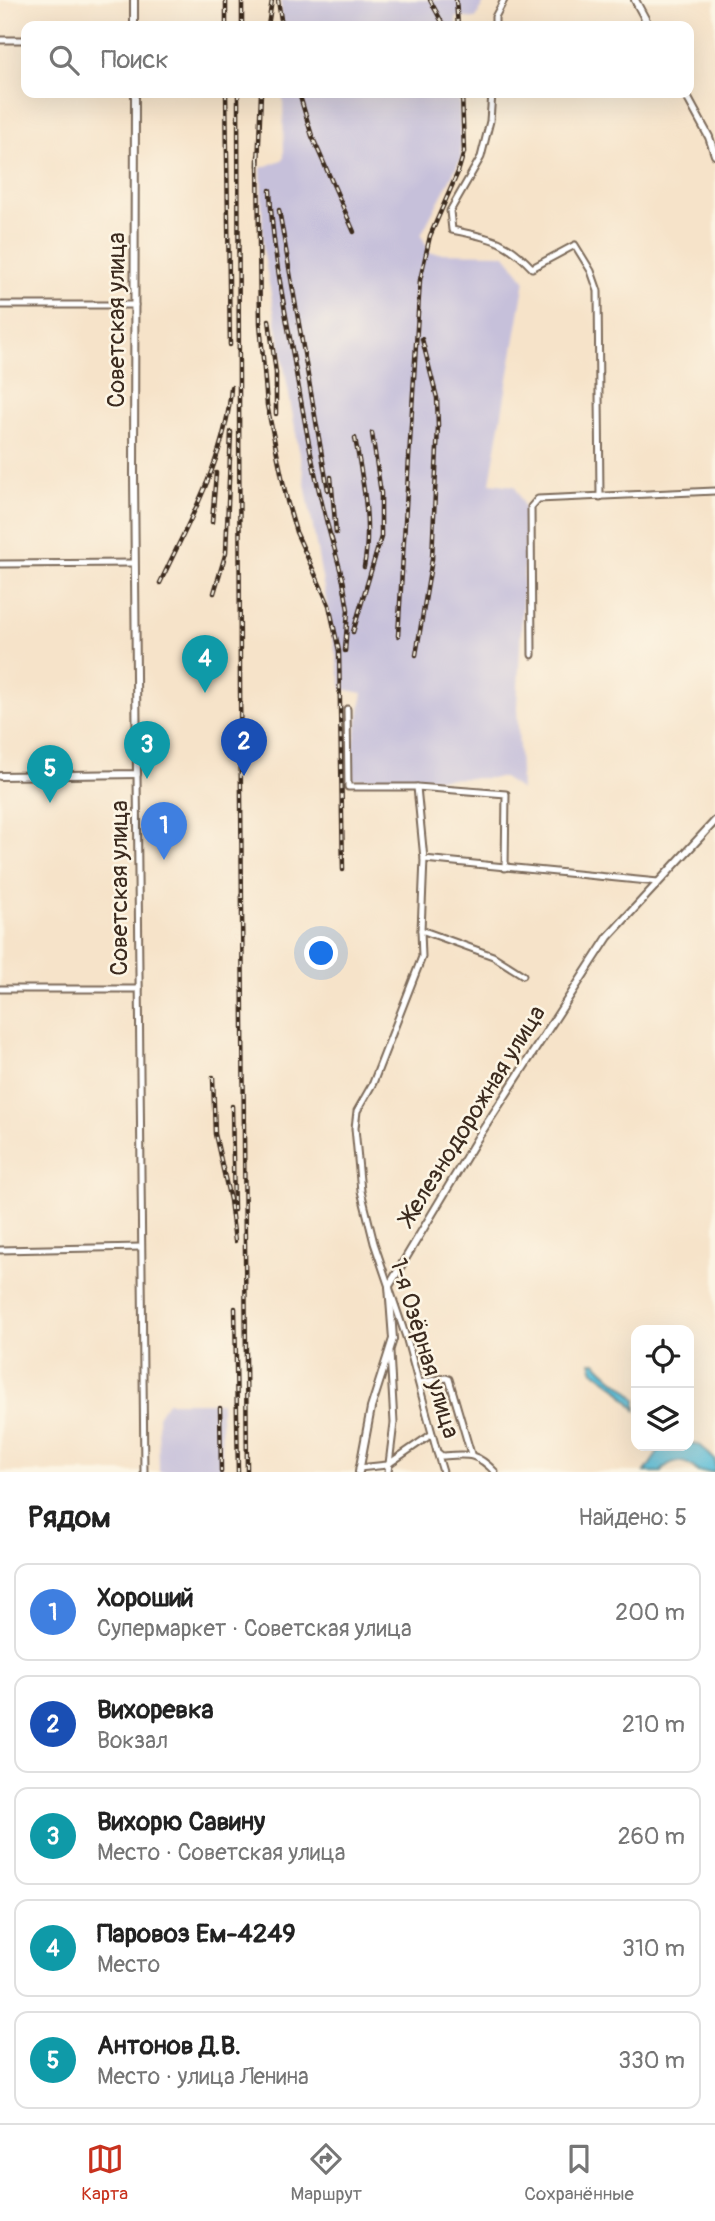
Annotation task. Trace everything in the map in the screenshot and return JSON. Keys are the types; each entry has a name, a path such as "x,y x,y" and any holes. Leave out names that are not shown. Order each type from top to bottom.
{"street":[{"path":"134,0 134,21"},
{"path":"495,21 504,0"},
{"path":"635,0 646,21"},
{"path":"0,40 21,40"},
{"name":"Советская улица","path":"135,98 135,563 144,1472"},
{"path":"492,98 490,121 481,157 450,211 452,230 487,237 514,249 532,268 575,245 591,271 598,291 600,497"},
{"path":"688,98 709,137 715,155"},
{"path":"0,304 135,305"},
{"path":"532,655 531,508 538,499 715,491"},
{"path":"0,564 135,563"},
{"path":"347,709 348,787 506,794 505,868"},
{"path":"0,776 137,774"},
{"name":"1-я Озёрная улица","path":"417,788 424,859 422,957 373,1083 357,1111 355,1128 361,1191 437,1452 442,1456 471,1454 483,1460 495,1472"},
{"name":"Железнодорожная улица","path":"389,1286 477,1139 608,937 715,821"},
{"path":"424,859 658,882"},
{"path":"421,930 492,956 523,975"},
{"path":"0,989 139,989"},
{"path":"0,1250 141,1247"},
{"path":"389,1286 393,1339 371,1408 359,1470 388,1469 432,1434"},
{"path":"388,1469 394,1423 390,1352"},
{"path":"419,1383 449,1379 471,1454"},
{"path":"437,1452 443,1472"}],"shaded area":[{"path":"281,0 485,0 476,19 456,17 456,21 281,21"},
{"path":"283,98 459,98 461,158 421,235 430,253 504,254 525,280 490,483 515,486 527,514 517,707 521,790 503,778 347,779 363,693 342,689 263,250 261,168 284,159"},
{"path":"167,1402 221,1402 222,1472 159,1472 158,1416"}],"water":[{"path":"591,1362 596,1362 631,1394 631,1404 615,1386 594,1371"},
{"path":"694,1444 700,1445 715,1460 715,1472 698,1472 685,1463 674,1462 661,1472 645,1472 659,1451 694,1451"}],"railway":[{"path":"226,0 226,21"},
{"path":"242,0 242,21"},
{"path":"269,21 272,0"},
{"path":"278,0 281,21"},
{"path":"430,0 441,21"},
{"path":"456,0 458,21"},
{"path":"226,98 230,345"},
{"path":"238,98 247,1472"},
{"path":"258,166 261,98"},
{"path":"301,98 312,136 354,232"},
{"path":"398,636 420,280 430,236 464,152 462,98"},
{"path":"258,156 260,323 267,405 296,532 329,605 339,651 343,870"},
{"path":"270,190 285,314 310,451 333,545"},
{"path":"279,210 328,490"},
{"path":"269,320 276,373 276,414"},
{"path":"416,655 432,559 438,426 437,398 422,339"},
{"path":"160,583 205,488 222,438 231,387"},
{"path":"214,593 226,552 231,432"},
{"path":"353,632 381,537 381,493 372,433"},
{"path":"355,438 367,519 364,567"},
{"path":"212,522 216,473"},
{"path":"331,477 336,533"},
{"path":"331,536 344,584"},
{"path":"342,575 348,610 345,651"},
{"path":"213,1077 215,1134 230,1200 235,1241"},
{"path":"232,1106 234,1210"},
{"path":"235,1308 238,1472"},
{"path":"220,1408 221,1472"}],"place":[{"name":"Паровоз Ем-4249","path":"205,693"},
{"name":"Вихоревка","path":"244,776"},
{"name":"Вихорю Савину","path":"147,779"},
{"name":"Антонов Д.В.","path":"50,803"},
{"name":"Хороший","path":"164,860"}]}
